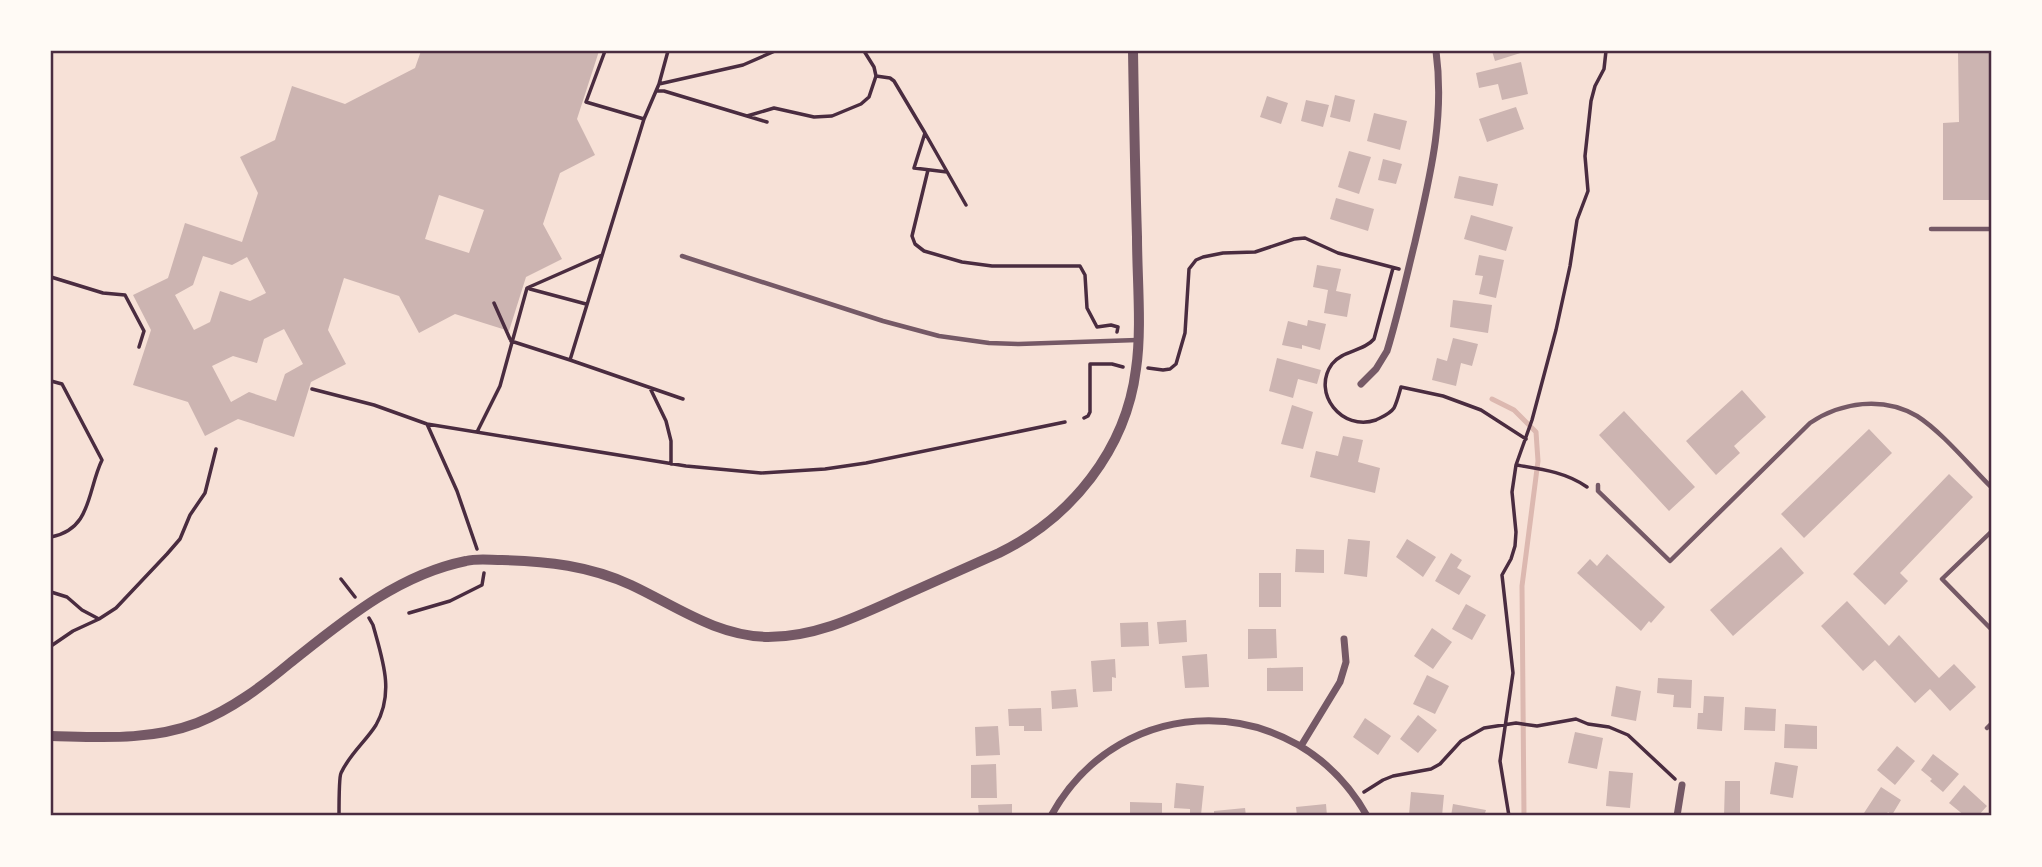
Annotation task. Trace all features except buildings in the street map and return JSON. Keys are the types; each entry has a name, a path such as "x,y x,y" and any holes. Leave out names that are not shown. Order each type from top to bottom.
{"street":[{"path":"51,736 146,735 182,728 207,719 254,691 376,598 403,582 434,569 480,559 543,561 589,570 630,585 709,624 737,633 776,636 819,631 840,624 1006,549 1037,531 1086,486 1111,447 1127,409 1137,367 1133,51"},
{"path":"1362,384 1376,369 1387,351 1427,191 1438,135 1440,94 1436,51"},
{"path":"1301,746 1340,682 1346,662 1344,639"},
{"path":"1051,816 1069,788 1093,763 1125,741 1160,727 1192,720 1230,722 1273,733 1301,746 1326,764 1356,798 1367,816"},
{"path":"1677,816 1682,785"}],"lane":[{"path":"1931,229 1991,229"},
{"path":"682,256 883,321 939,336 1019,344 1137,340"},
{"path":"1598,485 1598,491 1670,561 1810,423 1842,407 1868,404 1889,405 1918,417 1991,487"},
{"path":"1991,532 1942,579 1991,629"}],"path":[{"path":"605,51 586,102 644,120"},
{"path":"570,360 668,51"},
{"path":"659,83 743,65 775,51"},
{"path":"747,116 774,108 814,117 832,116 861,104 869,97 876,76 864,51"},
{"path":"1509,816 1500,761 1513,673 1502,575 1515,546 1512,492 1516,465 1532,420 1559,319 1577,220 1588,191 1585,156 1592,93 1604,69 1606,51"},
{"path":"876,76 894,81 966,205"},
{"path":"656,91 664,91 767,122"},
{"path":"925,133 914,168 947,172"},
{"path":"928,170 912,236 915,244 924,251 962,262 992,266 1080,266 1085,275 1087,308 1097,327 1118,327 1116,339"},
{"path":"1137,367 1163,370 1176,364 1185,333 1189,269 1196,260 1203,257 1255,252 1305,238 1338,253 1408,271"},
{"path":"527,288 603,256"},
{"path":"51,277 103,293 125,295 145,331 139,347"},
{"path":"527,288 587,304"},
{"path":"477,432 500,386 527,288"},
{"path":"494,303 511,341 683,399"},
{"path":"1084,418 1090,412 1090,364 1112,364 1121,367"},
{"path":"51,381 62,384 102,460 79,522 71,530 51,537"},
{"path":"1401,387 1443,396 1480,410 1526,437"},
{"path":"650,388 666,421 671,441 671,464"},
{"path":"312,389 374,405 427,424 671,464 761,472 846,466 1065,422"},
{"path":"409,613 450,601 482,585 484,575 457,491 427,424"},
{"path":"51,646 116,608 180,539 190,515 205,493 216,449"},
{"path":"1516,465 1577,480 1590,490 1598,485"},
{"path":"339,816 340,775 377,723 387,696 386,673 373,625 341,579"},
{"path":"51,592 67,597 82,610 99,619"},
{"path":"1356,798 1383,780 1431,769 1440,764 1461,740 1484,728 1516,723 1537,726 1576,719 1587,724 1619,730 1628,735 1682,785"}],"waterway":[{"path":"1492,399 1514,410 1536,432 1538,461 1522,586 1524,816"}]}
